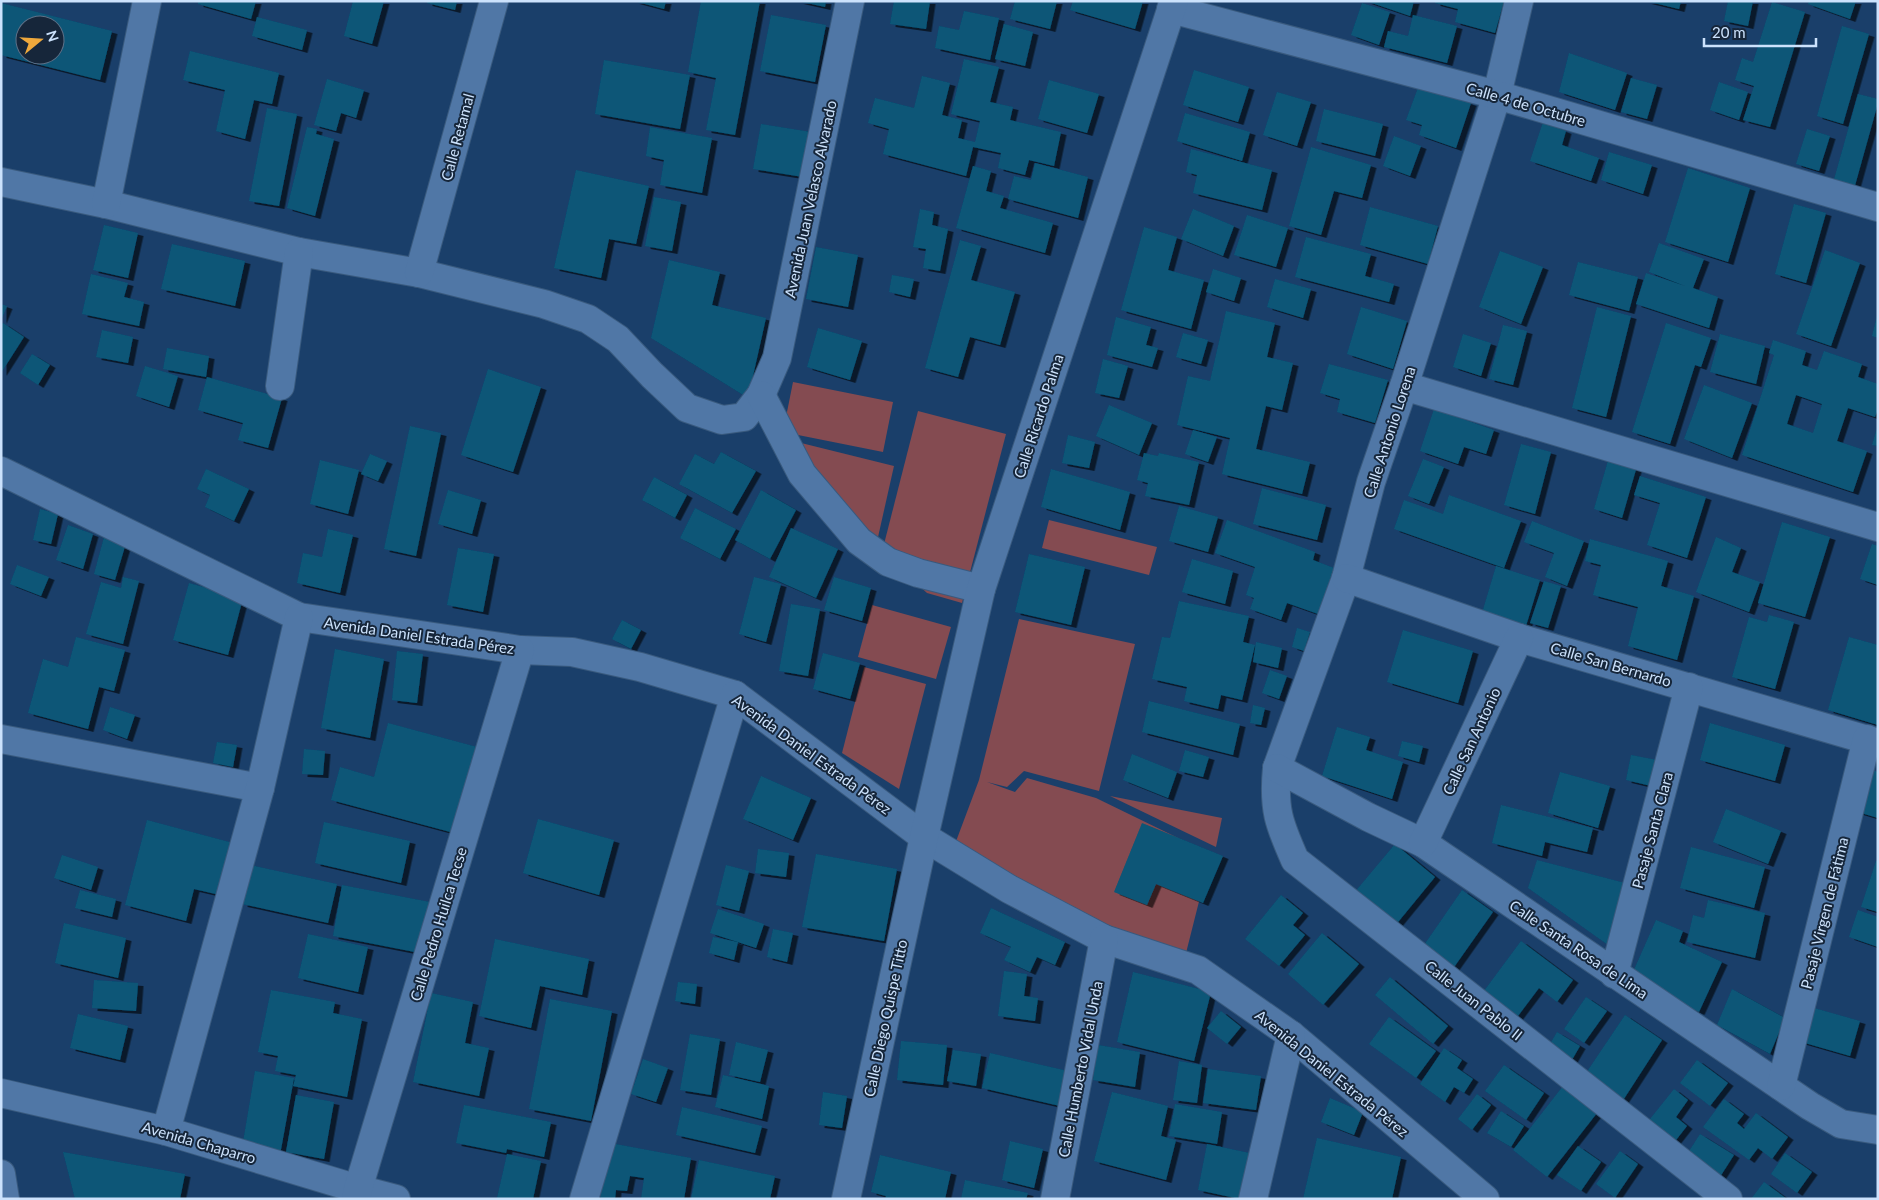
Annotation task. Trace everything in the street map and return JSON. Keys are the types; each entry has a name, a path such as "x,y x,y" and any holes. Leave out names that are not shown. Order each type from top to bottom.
{"street":[{"path":"106,204 147,1"},
{"name":"Calle Retamal","path":"419,273 494,1"},
{"name":"Avenida Juan Velasco Alvarado","path":"1,182 106,204 299,252 419,273 544,304 588,319 618,340 687,408 722,420 744,417 761,395 778,358 850,1"},
{"name":"Calle Antonio Lorena","path":"1277,768 1346,578 1371,482 1404,386 1497,95 1518,1"},
{"name":"Calle 4 de Octubre","path":"1172,5 1497,95 1878,207"},
{"name":"Calle Ricardo Palma","path":"924,837 981,589 1172,5"},
{"path":"280,386 299,252"},
{"path":"1404,386 1878,526"},
{"path":"761,395 802,474 859,541 888,562 918,573 981,589"},
{"name":"Avenida Daniel Estrada Pérez","path":"1,471 300,618 520,650 580,654 640,667 735,695 924,837 1009,889 1104,939 1198,970 1290,1035 1481,1197"},
{"name":"Calle San Bernardo","path":"1346,578 1520,638 1872,741"},
{"path":"166,1131 260,788 300,618"},
{"name":"Calle San Antonio","path":"1423,843 1520,638"},
{"name":"Calle Pedro Huilca Tecse","path":"357,1194 520,650"},
{"name":"Pasaje Santa Clara","path":"1614,974 1690,687"},
{"path":"584,1199 735,695"},
{"path":"1,739 260,788"},
{"name":"Pasaje Virgen de Fátima","path":"1781,1086 1872,741"},
{"name":"Calle Santa Rosa de Lima","path":"1277,768 1368,817 1423,843 1810,1106 1841,1124 1878,1130"},
{"name":"Calle Juan Pablo II","path":"1277,768 1275,792 1280,827 1295,860 1728,1199"},
{"name":"Calle Diego Quispe Titto","path":"846,1199 924,837"},
{"name":"Calle Humberto Vidal Unda","path":"1055,1199 1104,939"},
{"path":"1253,1199 1290,1035"},
{"name":"Avenida Chaparro","path":"1,1093 166,1131 357,1194 396,1199"},
{"path":"1,1174 5,1199"}],"shaded area":[{"path":"793,382 893,402 883,452 783,432"},
{"path":"918,411 1006,434 962,603 927,593 882,552"},
{"path":"781,438 894,466 876,546"},
{"path":"1049,520 1157,547 1149,575 1042,548"},
{"path":"872,605 951,627 936,679 858,657"},
{"path":"1019,619 1135,644 1099,791 1024,771 1007,787 987,782 1015,792 1027,778 1096,798 1211,854 1185,957 1037,911 955,844 979,780"},
{"path":"864,667 926,684 899,789 842,753"},
{"path":"1110,796 1222,818 1216,847"}],"building":[{"path":"198,1 256,1 251,19 198,4"},
{"path":"353,1 384,1 372,44 344,36"},
{"path":"427,1 457,1 455,10 427,3"},
{"path":"634,1 666,1 664,9"},
{"path":"701,1 760,1 735,135 706,130 716,78 688,72"},
{"path":"798,1 826,1 825,7"},
{"path":"894,1 930,1 926,29 890,24"},
{"path":"1015,1 1057,1 1050,29 1010,19"},
{"path":"1073,1 1143,1 1135,29 1070,10"},
{"path":"1366,1 1414,1 1410,16"},
{"path":"1435,1 1504,1 1495,33 1455,22 1458,9 1435,3"},
{"path":"1646,1 1681,1 1679,9"},
{"path":"1728,1 1753,1 1748,26 1724,21"},
{"path":"1809,1 1856,1 1850,19 1808,4"},
{"path":"1772,2 1805,12 1770,127 1743,120 1754,86 1735,80 1742,58 1753,62"},
{"path":"1,3 49,15 15,15 15,59 1,55"},
{"path":"1362,3 1390,12 1379,45 1351,35"},
{"path":"964,11 999,18 990,60 935,48 939,26 959,30"},
{"path":"771,15 826,25 815,82 760,71"},
{"path":"1413,15 1457,26 1447,63 1384,47 1388,31 1408,36"},
{"path":"257,17 307,30 302,50 252,36"},
{"path":"65,19 112,31 100,80 41,65 65,65"},
{"path":"1004,24 1033,32 1025,66 995,59"},
{"path":"1842,26 1869,34 1843,124 1817,116"},
{"path":"190,51 279,73 272,104 254,100 245,139 216,131 225,90 183,80"},
{"path":"1569,53 1627,73 1615,110 1559,92"},
{"path":"964,59 999,67 990,102 1013,107 1010,120 1061,132 1054,166 1029,160 1025,175 998,168 1001,153 973,147 966,176 883,154 889,129 868,123 875,98 914,108 922,76 950,83 942,115 962,120 958,138 975,142 980,121 951,114"},
{"path":"604,60 690,75 680,129 595,114"},
{"path":"1194,70 1249,87 1238,122 1183,105"},
{"path":"1631,78 1657,85 1647,119 1621,112"},
{"path":"327,79 364,90 356,118 341,113 336,131 314,125"},
{"path":"1049,80 1099,94 1087,133 1038,119"},
{"path":"1719,82 1748,92 1739,120 1710,110"},
{"path":"1419,85 1471,103 1456,148 1419,135 1422,125 1406,120"},
{"path":"1277,92 1311,102 1297,146 1263,135"},
{"path":"1858,94 1878,99 1878,103 1854,189 1833,183"},
{"path":"267,108 297,114 279,206 249,201"},
{"path":"1324,109 1383,124 1375,156 1316,141"},
{"path":"1185,113 1250,132 1242,161 1177,141"},
{"path":"1543,122 1566,131 1562,145 1599,158 1591,181 1530,161"},
{"path":"761,124 811,132 803,177 753,169"},
{"path":"307,127 317,129 316,134 334,139 315,216 287,208"},
{"path":"650,127 712,138 702,193 660,185 664,160 646,156"},
{"path":"1807,129 1830,136 1819,171 1796,164"},
{"path":"1394,136 1421,146 1410,176 1383,166"},
{"path":"1311,147 1371,165 1362,198 1334,191 1321,235 1289,226"},
{"path":"1191,149 1272,170 1262,210 1193,193 1197,175 1186,172"},
{"path":"1609,152 1652,165 1643,194 1601,180"},
{"path":"1035,163 1088,177 1078,218 1008,199 1014,176 1031,180"},
{"path":"973,166 991,171 986,191 1004,196 1000,208 1053,223 1045,253 956,228"},
{"path":"1688,168 1750,188 1728,262 1665,242"},
{"path":"576,170 649,186 636,244 609,239 601,278 554,268"},
{"path":"654,197 681,202 672,251 645,246"},
{"path":"1794,204 1826,213 1806,283 1775,274"},
{"path":"1370,207 1438,226 1428,264 1360,245"},
{"path":"920,209 934,212 932,225 948,229 940,271 923,268 926,249 913,247"},
{"path":"1193,209 1234,226 1223,256 1181,239"},
{"path":"1247,215 1288,228 1276,267 1234,255"},
{"path":"104,225 138,233 128,278 93,270"},
{"path":"1144,227 1177,237 1168,270 1204,280 1191,329 1121,310"},
{"path":"1306,237 1371,254 1365,276 1394,284 1389,302 1295,277"},
{"path":"960,240 981,246 971,280 1015,292 1000,345 970,337 958,377 925,368"},
{"path":"1659,243 1704,259 1693,288 1718,297 1709,328 1636,304 1646,273 1685,286 1649,272"},
{"path":"172,244 245,261 235,306 161,289"},
{"path":"816,247 858,255 848,307 806,299"},
{"path":"1825,250 1860,263 1831,346 1796,334"},
{"path":"1500,251 1543,267 1521,324 1479,307"},
{"path":"669,260 720,272 712,305 766,318 748,398 651,338"},
{"path":"1578,262 1638,277 1629,311 1569,295"},
{"path":"1213,269 1241,278 1234,301 1206,292"},
{"path":"91,274 128,283 124,297 144,302 139,326 82,314"},
{"path":"892,275 914,279 910,297 889,292"},
{"path":"1275,279 1311,289 1303,318 1267,307"},
{"path":"1,304 7,306 1,321"},
{"path":"1361,307 1407,321 1393,369 1347,354"},
{"path":"1597,307 1631,316 1606,417 1572,408"},
{"path":"1226,311 1275,323 1267,357 1293,363 1282,410 1266,406 1256,449 1310,462 1302,494 1222,474 1230,438 1177,425 1188,376 1210,381"},
{"path":"1116,317 1151,327 1146,345 1158,348 1152,367 1107,355"},
{"path":"1878,317 1878,338 1872,336"},
{"path":"3,323 24,337 1,373 1,326"},
{"path":"1666,323 1711,338 1701,367 1695,365 1670,444 1632,432"},
{"path":"1503,325 1527,331 1513,385 1489,379"},
{"path":"818,328 862,341 850,380 807,367"},
{"path":"102,330 133,337 128,363 96,357"},
{"path":"1183,333 1208,340 1201,364 1176,357"},
{"path":"1463,334 1491,343 1481,376 1453,367"},
{"path":"1720,334 1765,346 1756,384 1710,372"},
{"path":"1773,340 1806,351 1802,365 1817,370 1824,351 1862,364 1858,377 1878,384 1878,409 1875,417 1848,408 1837,441 1867,451 1853,492 1742,455 1774,355 1769,353","holes":["1796,395 1822,404 1813,433 1787,424"]},
{"path":"167,348 209,356 206,377 163,369"},
{"path":"32,354 50,365 38,385 20,373"},
{"path":"1103,359 1128,366 1119,398 1095,393"},
{"path":"1329,364 1388,380 1375,423 1337,412 1340,399 1320,393"},
{"path":"145,366 178,376 169,407 136,396"},
{"path":"488,369 541,387 513,472 461,455"},
{"path":"207,377 282,398 268,448 238,440 243,423 198,410"},
{"path":"1704,385 1752,403 1732,458 1684,439"},
{"path":"1109,405 1152,423 1139,455 1096,436"},
{"path":"1434,409 1494,430 1486,454 1464,447 1458,464 1420,451"},
{"path":"410,426 441,433 416,556 384,549"},
{"path":"1878,428 1878,446 1872,445"},
{"path":"1193,430 1217,437 1208,462 1185,454"},
{"path":"1068,435 1095,442 1089,468 1062,463"},
{"path":"1521,444 1551,452 1535,514 1504,505"},
{"path":"721,452 756,471 732,513 679,484 695,454 714,464"},
{"path":"1144,453 1158,456 1159,453 1199,462 1189,505 1145,496 1148,483 1137,480"},
{"path":"370,454 387,461 378,481 361,474"},
{"path":"1609,457 1637,466 1622,518 1594,509"},
{"path":"1423,459 1444,467 1429,504 1408,496"},
{"path":"320,460 359,470 348,514 310,504"},
{"path":"206,469 249,489 234,521 205,507 210,495 197,489"},
{"path":"1051,469 1130,492 1120,530 1041,507"},
{"path":"1640,476 1706,497 1687,558 1647,545 1660,503 1634,495"},
{"path":"654,477 687,495 675,518 642,500"},
{"path":"1262,488 1326,505 1317,540 1253,524"},
{"path":"448,490 481,500 472,534 438,524"},
{"path":"761,490 796,510 770,559 735,540"},
{"path":"1449,495 1521,521 1504,568 1394,529 1404,500 1443,514"},
{"path":"1179,506 1218,517 1208,552 1169,541"},
{"path":"695,508 736,529 720,559 680,538"},
{"path":"40,509 58,514 51,544 33,540"},
{"path":"1227,520 1315,552 1313,560 1334,568 1318,614 1287,603 1281,620 1250,609 1254,598 1246,595 1255,567 1215,553"},
{"path":"1532,521 1584,541 1567,586 1545,577 1554,553 1524,542"},
{"path":"1782,522 1830,537 1805,617 1758,603"},
{"path":"68,525 93,534 83,569 56,560"},
{"path":"791,528 838,549 816,598 769,577"},
{"path":"328,529 353,535 340,593 297,583 303,553 322,557"},
{"path":"104,537 126,543 115,580 94,574"},
{"path":"1716,537 1741,548 1732,572 1760,582 1749,612 1696,592"},
{"path":"1590,539 1668,561 1661,586 1694,596 1677,660 1628,646 1638,607 1593,595 1601,565 1585,561"},
{"path":"1872,544 1878,546 1878,585 1860,579"},
{"path":"458,548 494,554 483,612 447,605"},
{"path":"1029,554 1085,567 1071,625 1015,612"},
{"path":"1192,559 1233,571 1225,604 1182,592"},
{"path":"17,565 49,577 41,596 10,584"},
{"path":"1496,566 1540,580 1526,626 1482,613"},
{"path":"123,577 139,581 123,644 86,634 101,582 121,588"},
{"path":"754,577 781,584 766,642 739,634"},
{"path":"834,577 871,588 862,621 824,610"},
{"path":"1544,581 1561,586 1548,628 1530,623"},
{"path":"189,583 243,598 228,655 173,640"},
{"path":"1179,601 1249,616 1243,642 1255,645 1242,700 1221,695 1218,709 1184,701 1187,687 1152,679 1162,637 1170,638"},
{"path":"791,604 820,609 808,676 779,671"},
{"path":"1769,615 1794,622 1775,689 1732,677 1749,617 1767,622"},
{"path":"622,620 641,630 631,649 612,639"},
{"path":"1297,628 1310,632 1304,651 1292,647"},
{"path":"1403,630 1473,651 1458,703 1387,682"},
{"path":"76,637 125,650 114,691 99,687 88,729 28,713 43,659 68,667"},
{"path":"1849,637 1878,645 1878,725 1828,710"},
{"path":"1256,642 1282,648 1278,668 1253,662"},
{"path":"335,649 384,659 370,738 321,728"},
{"path":"397,651 423,654 417,703 392,700"},
{"path":"823,653 860,663 850,699 813,689"},
{"path":"1270,670 1287,676 1279,699 1262,693"},
{"path":"1149,701 1240,724 1233,755 1142,732"},
{"path":"1253,705 1265,708 1261,725 1250,723"},
{"path":"110,707 135,715 127,739 103,730"},
{"path":"388,723 477,747 454,833 331,800 340,767 374,777"},
{"path":"1710,723 1785,745 1775,781 1700,760"},
{"path":"1337,727 1370,737 1366,750 1403,762 1392,799 1322,776"},
{"path":"1402,741 1423,746 1419,762 1398,756"},
{"path":"217,742 237,745 233,767 213,763"},
{"path":"304,749 325,751 323,775 302,774"},
{"path":"1185,750 1209,757 1203,777 1179,771"},
{"path":"1132,754 1177,772 1168,798 1123,780"},
{"path":"1631,755 1657,760 1651,786 1626,780"},
{"path":"1863,767 1878,772 1878,818 1851,810"},
{"path":"1560,772 1610,786 1598,828 1548,813"},
{"path":"761,776 811,798 793,840 743,819"},
{"path":"1501,805 1593,828 1587,852 1545,842 1542,856 1492,843"},
{"path":"1726,809 1781,831 1768,864 1713,842"},
{"path":"538,819 614,840 599,895 523,873"},
{"path":"147,820 233,843 220,895 194,889 186,921 125,905"},
{"path":"324,822 410,841 401,883 315,863"},
{"path":"1142,823 1223,856 1203,903 1156,884 1147,905 1114,892"},
{"path":"1395,844 1435,877 1394,927 1354,893"},
{"path":"1691,847 1765,867 1754,908 1680,888"},
{"path":"758,849 789,853 786,877 755,873"},
{"path":"816,854 897,869 884,941 802,927"},
{"path":"62,855 98,867 91,890 54,878"},
{"path":"1537,860 1625,883 1608,945 1528,888"},
{"path":"1876,861 1878,861 1878,912 1861,907"},
{"path":"250,865 337,884 328,923 242,904"},
{"path":"726,865 749,871 739,911 716,905"},
{"path":"342,885 435,903 425,954 333,936"},
{"path":"80,890 116,899 112,917 75,908"},
{"path":"1462,890 1493,912 1452,970 1422,948"},
{"path":"1281,895 1303,913 1293,925 1305,935 1279,966 1245,939"},
{"path":"1708,900 1765,913 1755,958 1687,942 1693,915 1704,918"},
{"path":"991,908 1065,942 1055,965 1037,957 1030,972 1004,960 1011,947 980,933"},
{"path":"718,909 764,924 756,948 710,933"},
{"path":"1858,910 1878,917 1878,947 1849,937"},
{"path":"1656,920 1683,931 1679,942 1722,962 1699,1012 1629,981"},
{"path":"64,923 126,938 118,978 55,963"},
{"path":"773,929 793,933 787,962 767,957"},
{"path":"1322,933 1359,964 1323,1005 1288,974"},
{"path":"308,934 368,947 358,992 298,978"},
{"path":"713,937 738,942 734,960 709,953"},
{"path":"495,939 589,959 582,995 540,986 531,1028 479,1016"},
{"path":"1521,941 1573,980 1557,1002 1539,988 1512,1024 1478,999"},
{"path":"1004,971 1027,974 1024,996 1038,998 1035,1021 998,1016"},
{"path":"1133,972 1211,992 1194,1061 1117,1042"},
{"path":"1390,977 1448,1026 1433,1044 1375,995"},
{"path":"94,980 138,983 136,1011 92,1008"},
{"path":"678,982 697,984 695,1004 675,1001"},
{"path":"1732,989 1785,1018 1770,1054 1717,1025"},
{"path":"271,990 335,1002 333,1013 362,1019 347,1097 293,1086 296,1075 275,1071 278,1056 258,1052"},
{"path":"431,993 473,1002 465,1043 489,1048 479,1096 413,1082"},
{"path":"1586,997 1607,1011 1584,1043 1564,1029"},
{"path":"550,999 612,1011 591,1121 529,1109"},
{"path":"1807,1006 1860,1021 1850,1056 1798,1041"},
{"path":"1221,1011 1241,1027 1227,1044 1207,1028"},
{"path":"78,1014 128,1026 120,1060 70,1048"},
{"path":"1625,1015 1662,1040 1620,1105 1582,1079"},
{"path":"1389,1017 1436,1051 1416,1078 1369,1044"},
{"path":"1557,1032 1580,1046 1569,1065 1546,1051"},
{"path":"690,1034 720,1039 711,1095 680,1090"},
{"path":"901,1041 947,1045 943,1085 897,1080"},
{"path":"736,1042 768,1050 760,1082 729,1075"},
{"path":"1098,1045 1140,1052 1135,1087 1093,1080"},
{"path":"1444,1048 1462,1060 1457,1068 1473,1079 1464,1093 1454,1087 1445,1102 1420,1084"},
{"path":"953,1050 981,1054 976,1086 947,1081"},
{"path":"990,1053 1068,1071 1060,1106 982,1088"},
{"path":"643,1059 668,1068 656,1102 631,1094"},
{"path":"1697,1060 1728,1083 1710,1106 1680,1083"},
{"path":"1179,1061 1202,1065 1197,1103 1173,1100"},
{"path":"1504,1065 1544,1093 1526,1120 1485,1091"},
{"path":"1208,1069 1261,1076 1256,1110 1203,1103"},
{"path":"255,1071 294,1078 280,1155 242,1148"},
{"path":"723,1075 769,1086 762,1119 715,1107"},
{"path":"1563,1086 1597,1113 1547,1177 1513,1150"},
{"path":"1674,1089 1688,1100 1676,1117 1687,1126 1669,1149 1642,1129"},
{"path":"823,1092 847,1096 842,1128 819,1125"},
{"path":"1112,1092 1168,1106 1161,1136 1176,1140 1166,1180 1094,1161"},
{"path":"1477,1094 1491,1105 1472,1130 1458,1119"},
{"path":"296,1095 334,1102 324,1159 286,1152"},
{"path":"1330,1098 1363,1112 1354,1135 1321,1122"},
{"path":"1724,1099 1744,1114 1737,1123 1744,1129 1756,1113 1788,1137 1772,1159 1758,1148 1749,1160 1703,1127"},
{"path":"1175,1104 1222,1112 1217,1144 1169,1136"},
{"path":"464,1105 551,1122 544,1157 507,1149 506,1153 456,1143"},
{"path":"682,1107 762,1126 755,1153 676,1135"},
{"path":"1501,1111 1524,1126 1511,1147 1487,1133"},
{"path":"1700,1134 1734,1155 1718,1180 1684,1159"},
{"path":"1317,1138 1401,1157 1392,1199 1303,1199"},
{"path":"1010,1141 1043,1149 1034,1188 1002,1180"},
{"path":"610,1143 691,1158 684,1199 641,1199 644,1178 630,1176 627,1191 616,1190 615,1199 600,1199"},
{"path":"1207,1144 1259,1155 1250,1199 1240,1199 1198,1190"},
{"path":"1578,1146 1601,1162 1581,1191 1557,1175"},
{"path":"1620,1151 1638,1164 1615,1198 1596,1184"},
{"path":"63,1152 185,1174 180,1199 75,1199"},
{"path":"1785,1153 1812,1172 1797,1193 1771,1174"},
{"path":"507,1154 541,1161 533,1199 497,1198"},
{"path":"880,1155 951,1172 945,1199 885,1199 886,1196 871,1192"},
{"path":"699,1160 775,1176 770,1199 691,1199"},
{"path":"965,1180 1028,1193 1026,1199 961,1199"},
{"path":"1764,1182 1787,1199 1751,1199"}]}
